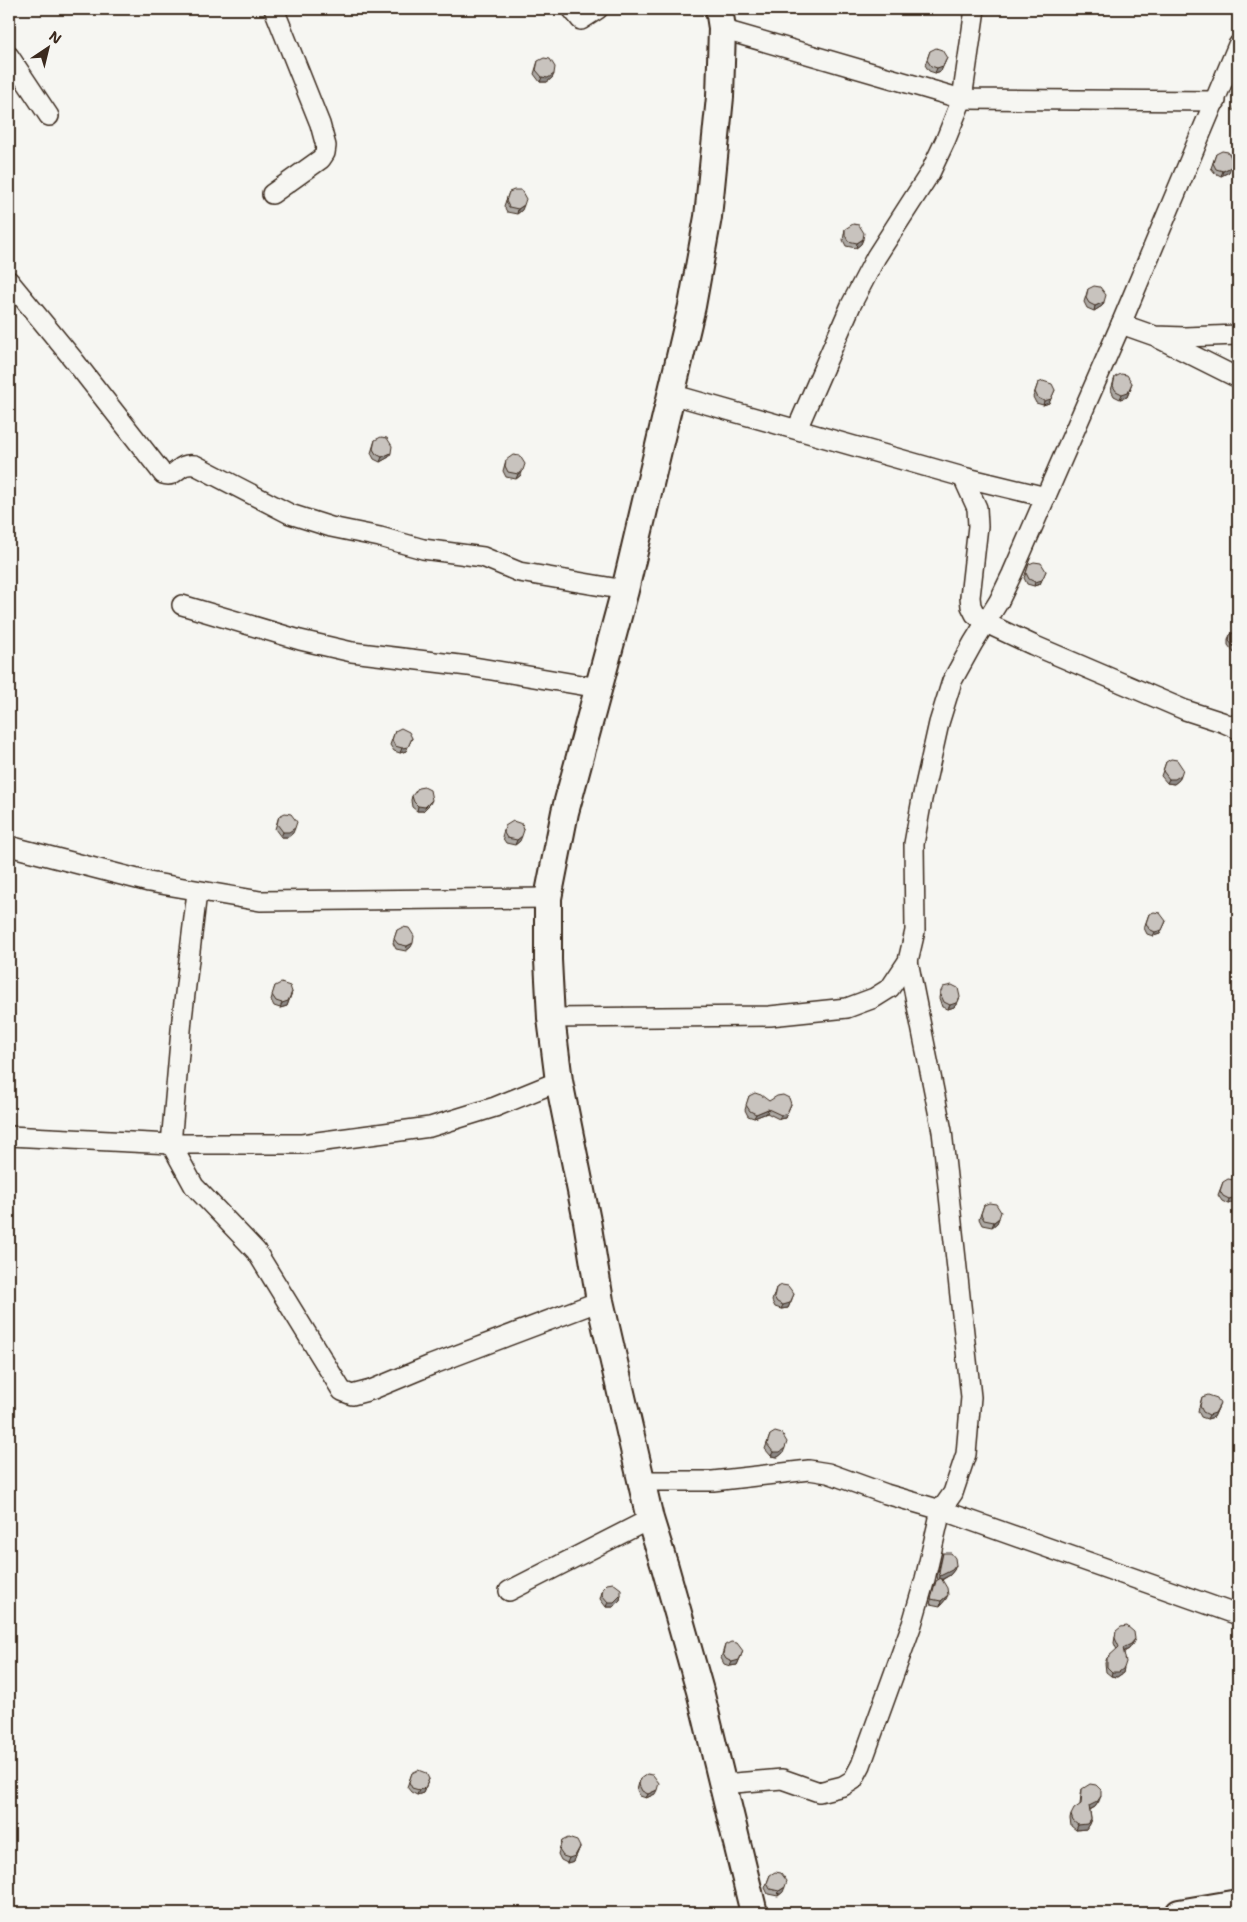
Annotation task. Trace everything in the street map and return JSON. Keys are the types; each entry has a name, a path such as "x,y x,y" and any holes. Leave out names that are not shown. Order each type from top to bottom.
{"street":[{"path":"272,194 321,159 325,153 326,146 313,105 274,9"},
{"path":"572,9 581,20 598,9"},
{"path":"797,428 851,305 876,257 930,173 946,139 962,99 975,9"},
{"path":"754,1913 697,1681 640,1481 600,1301 587,1221 559,1081 548,960 548,898 564,812 625,590 692,306 708,217 720,97 720,19 962,99 1216,101"},
{"path":"552,1018 770,1016 847,1008 874,998 890,988 908,961 915,930 914,844 939,723 952,681 1012,574 1121,324 1238,45"},
{"path":"9,56 49,116"},
{"path":"9,282 73,359 163,474 168,476 181,466 187,464 195,465 290,514 331,526 423,549 483,557 519,572 625,590"},
{"path":"1121,324 1155,336 1238,378"},
{"path":"1155,336 1238,335"},
{"path":"671,394 797,428 963,477 1046,496"},
{"path":"963,477 977,508 978,526 970,597 971,606 975,614 986,623 1033,645 1185,710 1222,722 1238,730"},
{"path":"182,605 300,640 352,652 468,666 599,688"},
{"path":"9,846 149,882 197,892 260,901 548,898"},
{"path":"197,892 182,1019 171,1144 194,1186 256,1250 342,1392 352,1395 371,1390 431,1365 600,1301"},
{"path":"723,1784 782,1779 819,1792 843,1786 853,1780 861,1765 912,1624 925,1579 940,1510 953,1493 966,1454 971,1397 942,1131 908,961"},
{"path":"9,1136 171,1144 302,1144 430,1127 495,1107 559,1081"},
{"path":"640,1481 713,1481 809,1470 828,1473 886,1494 940,1510 1238,1615"},
{"path":"509,1591 650,1519"},
{"path":"1179,1913 1238,1903"}],"building":[{"path":"936,48 942,50 947,58 943,66 937,68 931,66 927,60 930,51"},
{"path":"544,58 550,59 555,67 554,74 548,78 542,77 536,70 538,61"},
{"path":"1222,151 1228,152 1233,161 1231,167 1223,171 1216,169 1213,163 1216,154"},
{"path":"521,190 526,199 524,205 518,209 509,207 506,201 509,192"},
{"path":"853,224 859,225 864,233 863,239 857,243 848,241 845,235 845,229"},
{"path":"1094,286 1100,287 1106,295 1104,302 1095,306 1089,303 1086,298 1088,289"},
{"path":"1121,374 1127,375 1132,383 1128,392 1122,394 1116,391 1113,386 1115,377"},
{"path":"1043,381 1052,384 1055,390 1051,399 1044,401 1038,398 1035,392 1038,383"},
{"path":"381,437 387,438 392,446 391,453 382,457 376,454 373,449 375,440"},
{"path":"513,455 520,456 525,464 523,470 518,474 508,472 505,466 506,460"},
{"path":"1034,562 1041,563 1046,571 1042,580 1035,582 1029,579 1026,573 1029,564"},
{"path":"1238,629 1238,649 1229,641 1230,635"},
{"path":"401,728 409,732 412,738 408,747 395,746 392,740 395,731"},
{"path":"1171,759 1177,760 1183,769 1181,775 1175,779 1169,779 1163,771 1166,762"},
{"path":"424,787 430,790 432,800 425,807 418,806 412,796 418,788"},
{"path":"285,813 291,814 297,822 295,828 289,832 283,832 277,824 279,816"},
{"path":"513,821 522,824 524,830 522,836 517,840 507,838 504,833 505,826"},
{"path":"1154,912 1160,913 1166,921 1162,930 1155,932 1149,929 1146,923 1149,914"},
{"path":"403,927 409,928 414,936 413,943 407,946 398,944 394,939 397,930"},
{"path":"281,983 290,986 292,992 288,1001 282,1003 276,1001 272,995 275,986"},
{"path":"952,985 958,988 960,997 956,1003 950,1005 944,1002 940,993 943,987"},
{"path":"755,1093 769,1101 783,1095 789,1098 791,1104 787,1113 781,1115 768,1109 756,1114 750,1111 746,1105 749,1096"},
{"path":"1228,1179 1234,1180 1238,1186 1236,1197 1229,1199 1223,1196 1220,1191 1223,1182"},
{"path":"989,1203 996,1204 1001,1212 999,1218 994,1222 984,1220 981,1214 984,1205"},
{"path":"782,1285 788,1286 794,1294 790,1303 783,1305 777,1302 774,1297 776,1288"},
{"path":"1208,1395 1217,1398 1220,1404 1215,1413 1209,1415 1203,1412 1200,1406 1202,1397"},
{"path":"775,1432 782,1434 787,1442 785,1448 780,1452 773,1452 767,1444 770,1435"},
{"path":"943,1553 951,1553 955,1558 956,1565 952,1570 940,1576 939,1572"},
{"path":"941,1578 947,1588 948,1595 941,1601 931,1599 936,1581"},
{"path":"613,1583 621,1589 621,1595 614,1602 608,1602 602,1595 603,1588 607,1584"},
{"path":"1127,1626 1134,1632 1135,1639 1131,1644 1123,1648 1126,1662 1124,1668 1119,1672 1112,1672 1107,1667 1107,1658 1119,1647 1115,1638 1116,1631 1121,1627"},
{"path":"731,1642 737,1643 743,1651 739,1660 732,1662 726,1659 723,1654 725,1645"},
{"path":"418,1770 426,1773 429,1779 425,1788 419,1790 412,1788 409,1782 412,1773"},
{"path":"647,1774 653,1775 659,1783 657,1790 648,1794 642,1791 639,1785 640,1779"},
{"path":"1090,1784 1096,1785 1101,1790 1101,1796 1097,1802 1089,1806 1091,1819 1087,1824 1078,1825 1073,1821 1071,1815 1074,1809 1081,1804 1082,1789"},
{"path":"568,1838 577,1841 580,1847 575,1856 569,1858 563,1856 559,1850 562,1841"},
{"path":"775,1872 781,1873 787,1881 785,1887 779,1891 770,1889 767,1883 770,1875"}]}
